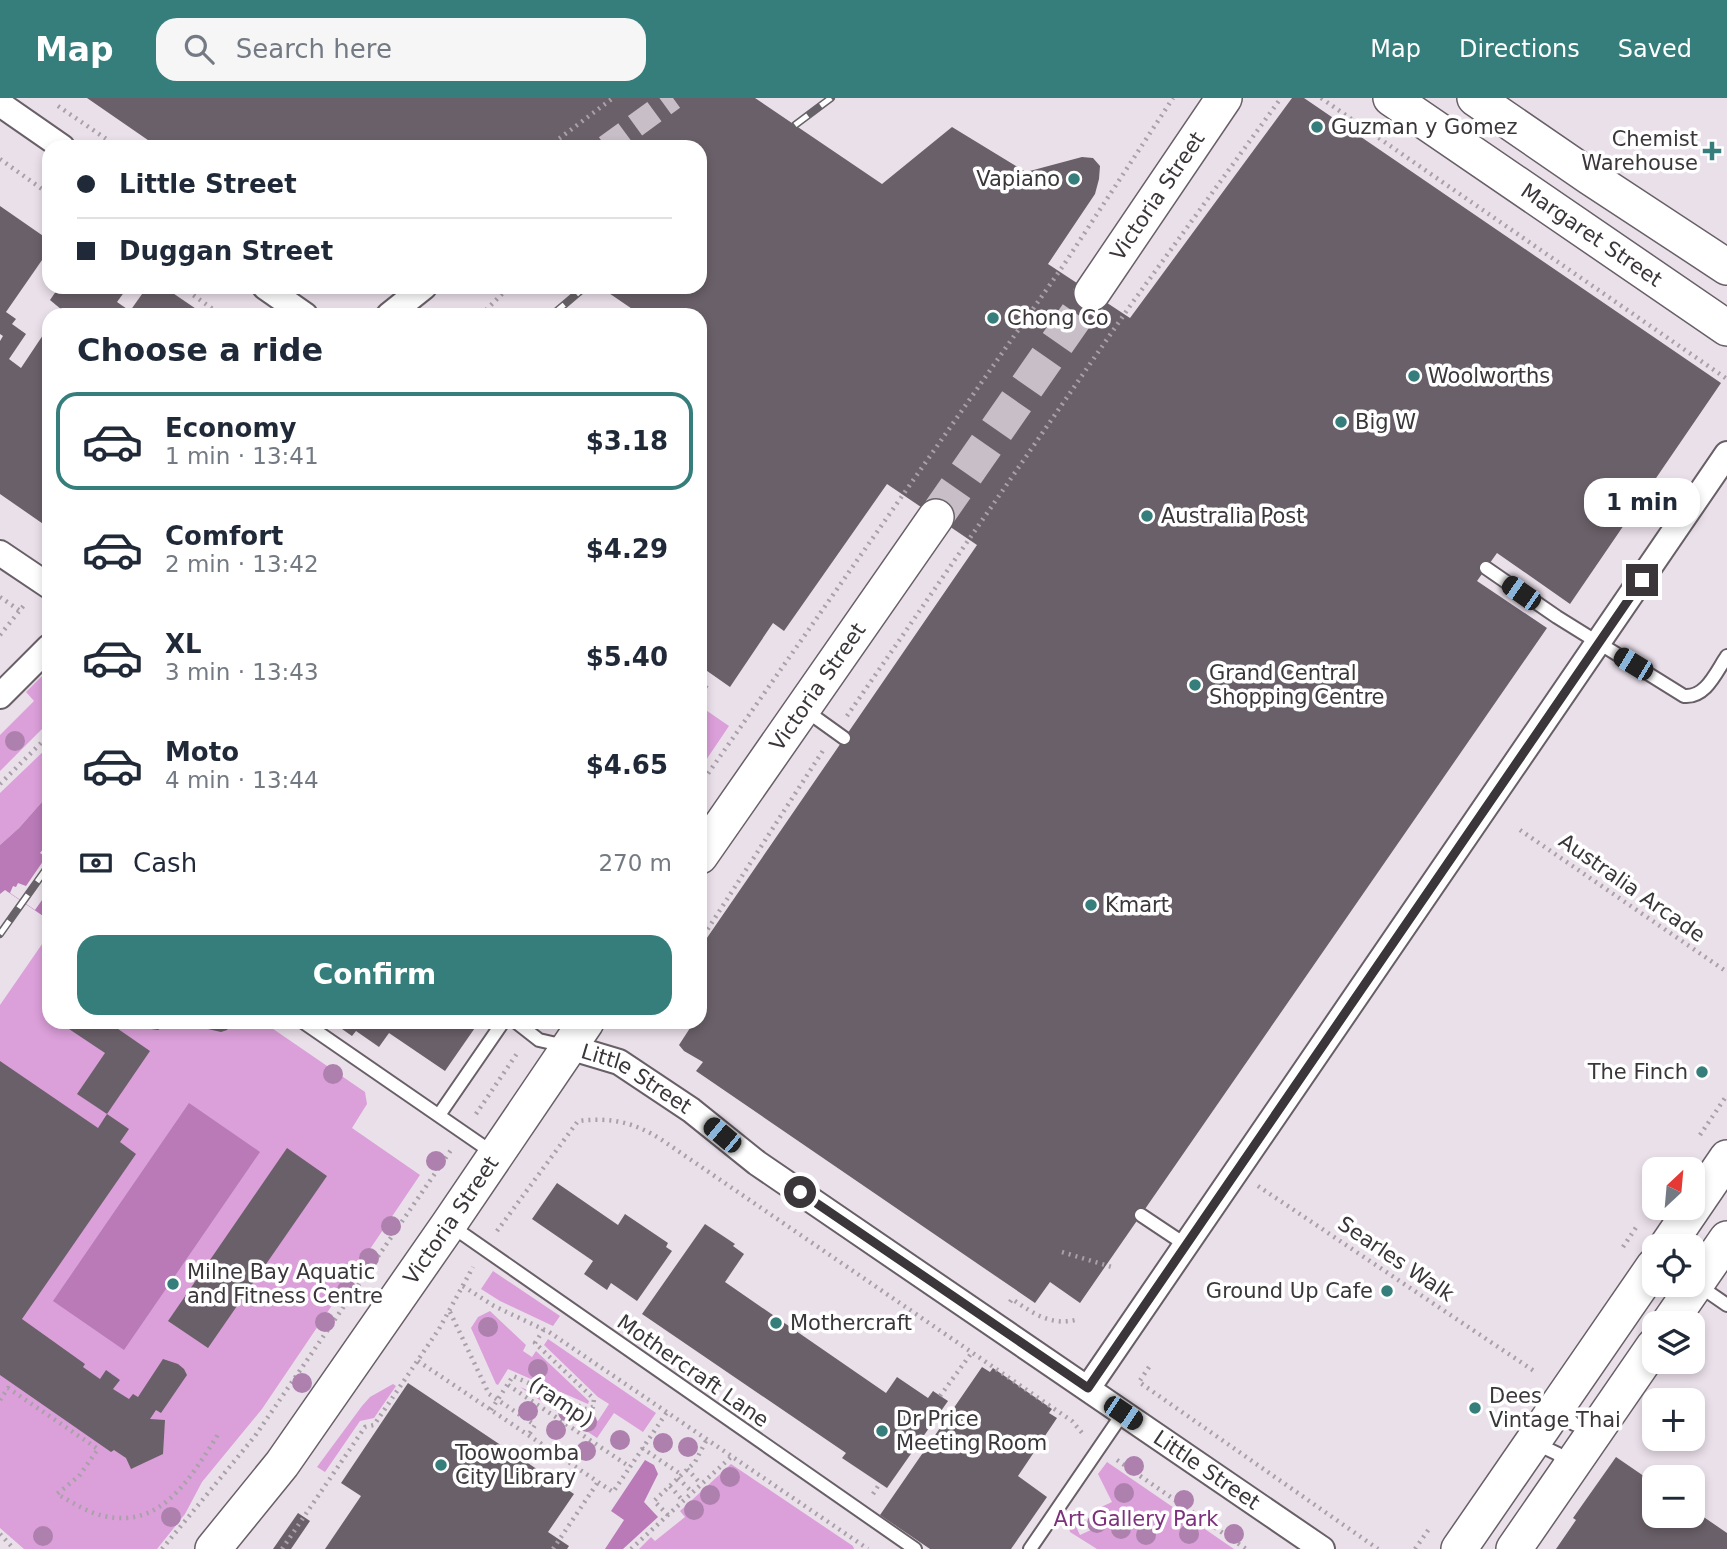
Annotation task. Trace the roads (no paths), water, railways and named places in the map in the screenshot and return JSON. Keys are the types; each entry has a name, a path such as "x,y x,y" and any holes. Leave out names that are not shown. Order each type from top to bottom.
{"street":[{"name":"Victoria Street","path":"1092,293 1224,98"},
{"name":"Margaret Street","path":"1391,98 1727,328"},
{"path":"1455,143 1456,129 1463,115 1478,100 1727,267"},
{"path":"0,104 52,140"},
{"path":"275,294 295,308"},
{"path":"398,308 415,294"},
{"path":"1088,1388 1727,454"},
{"name":"Victoria Street","path":"707,846 936,517"},
{"path":"0,552 42,581"},
{"path":"0,696 42,654"},
{"name":"Victoria Street","path":"213,1549 282,1464 577,1035"},
{"name":"Little Street","path":"577,1035 691,1110 757,1163 1322,1549"},
{"path":"1675,1234 1727,1158"},
{"path":"1705,1271 1727,1239"},
{"path":"1460,1549 1642,1284"},
{"path":"1514,1549 1642,1363"}],"lane":[{"path":"1486,568 1684,696 1698,694 1705,688 1727,656"},
{"path":"802,708 840,735"},
{"path":"313,1029 496,1154"},
{"path":"439,1115 498,1029"},
{"path":"524,1029 539,1040 577,1035"},
{"path":"1141,1215 1186,1245"},
{"name":"Mothercraft Lane","path":"449,1224 915,1549"},
{"path":"1705,1290 1727,1305"},
{"path":"1559,1406 1574,1424 1595,1431"},
{"path":"1030,1549 1123,1413"},
{"path":"1533,1443 1558,1454 1568,1471"}],"tunnel":[{"path":"616,140 673,98"},
{"path":"936,517 1092,293"}],"railway":[{"path":"795,125 831,98"},
{"path":"560,308 577,294"},
{"path":"0,934 42,875"}],"place":[{"name":"Guzman y Gomez","path":"1317,127"},
{"name":"Chemist Warehouse","path":"1712,151"},
{"name":"Vapiano","path":"1074,179"},
{"name":"Chong Co","path":"993,318"},
{"name":"Woolworths","path":"1414,376"},
{"name":"Big W","path":"1341,422"},
{"name":"Australia Post","path":"1147,516"},
{"name":"Grand Central Shopping Centre","path":"1195,685"},
{"name":"Kmart","path":"1091,905"},
{"name":"The Finch","path":"1702,1072"},
{"name":"Milne Bay Aquatic and Fitness Centre","path":"173,1284"},
{"name":"Ground Up Cafe","path":"1387,1291"},
{"name":"Mothercraft","path":"776,1323"},
{"name":"Dees Vintage Thai","path":"1475,1408"},
{"name":"Dr Price Meeting Room","path":"882,1431"},
{"name":"Toowoomba City Library","path":"441,1465"}],"park label":[{"name":"Art Gallery Park","path":"1136,1519"}]}
